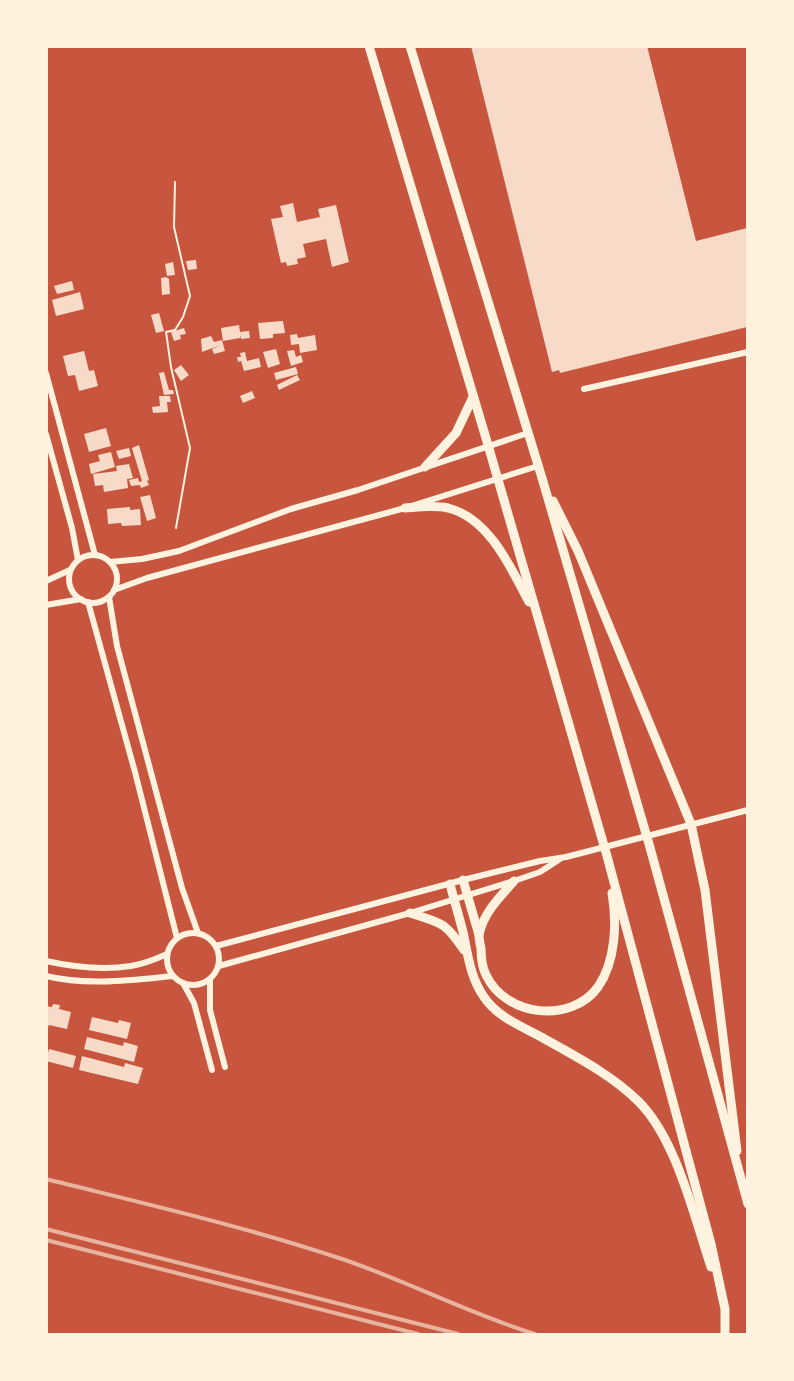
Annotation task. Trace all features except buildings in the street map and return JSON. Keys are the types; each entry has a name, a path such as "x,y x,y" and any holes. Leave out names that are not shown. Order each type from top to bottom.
{"main road":[{"path":"369,46 607,856 695,1182 724,1309 726,1335"},
{"path":"410,46 542,478 650,844 747,1204"},
{"path":"425,467 456,434 473,397"},
{"path":"542,478 578,551 688,824 705,890 740,1178"},
{"path":"405,508 446,508 476,522 515,575 538,620"},
{"path":"463,880 479,936 481,961 486,976 496,990 516,1004 535,1011 547,1012 579,1003 598,987 608,969 613,944 614,900 607,856"},
{"path":"479,936 486,915 514,881"},
{"path":"450,884 472,974 495,1010 621,1086 639,1102 658,1125 669,1147 687,1196 724,1309"},
{"path":"410,913 439,922 450,929 467,955"}],"street":[{"path":"584,389 747,352"},
{"path":"46,373 95,555"},
{"path":"46,581 70,570 78,560 89,555 95,555 110,562 142,560 179,551 291,509 528,433"},
{"path":"46,434 72,528 78,560"},
{"path":"70,570 69,583 75,595 88,602 96,602 108,597 114,590 147,578 405,508 538,466"},
{"path":"110,562 116,575 114,590"},
{"path":"108,597 117,646 182,888 198,933"},
{"path":"46,605 81,599"},
{"path":"88,602 135,772 177,939"},
{"path":"216,946 463,880 540,861 563,858 747,810"},
{"path":"219,966 454,900 540,872 563,858"},
{"path":"210,980 195,986 183,983 173,976 168,966 167,954 170,946 177,939 190,933 198,933 216,946 220,956 219,966 210,980 210,1010 225,1067"},
{"path":"46,961 82,966 118,967 139,964 167,954"},
{"path":"46,976 100,982 173,976"},
{"path":"183,983 194,1004 212,1070"}],"path":[{"path":"175,182 174,227 190,296 183,317 175,330 166,332 171,367 190,448 176,528"}],"railway":[{"path":"46,1179 196,1216 308,1248 369,1269 535,1334"},
{"path":"46,1229 458,1334"},
{"path":"46,1240 418,1334"}]}
